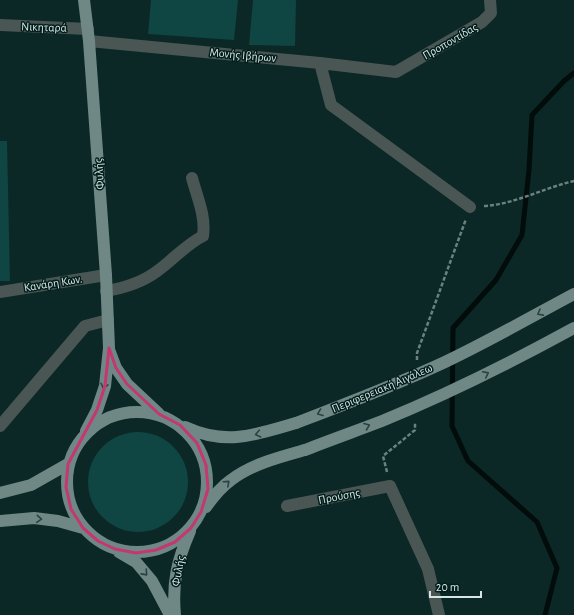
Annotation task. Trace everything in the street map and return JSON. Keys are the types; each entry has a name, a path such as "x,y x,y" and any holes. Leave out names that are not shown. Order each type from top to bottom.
{"main road":[{"name":"Φυλής","path":"84,0 89,35 106,275 109,348 105,386 97,410 84,434"},
{"name":"Περιφερειακή Αιγάλεω","path":"180,425 197,433 215,438 238,437 264,433 296,423 371,394 444,362 516,326 574,294"},
{"path":"201,512 208,489 206,465 197,443 180,425 159,414 132,411 106,418 84,434 74,448 68,464 66,487 71,509 83,528 98,541 115,549 136,553 156,550 175,542 191,528 201,512 215,495 231,480 256,466 276,458 305,450 381,421 457,388 530,352 574,328"},
{"name":"Φυλής","path":"109,348 116,368 128,384 159,414"},
{"path":"0,493 31,485 68,464"},
{"path":"0,521 34,518 58,521 83,528"},
{"name":"Φυλής","path":"175,615 173,598 175,576 180,554 191,528"},
{"name":"Φυλής","path":"115,549 136,562 152,581 170,615"}],"street":[{"name":"Προποντίδας","path":"396,72 482,22 491,13 490,0"},
{"name":"Νικηταρά","path":"0,25 89,35"},
{"name":"Μονής Ιβήρων","path":"89,35 396,72"},
{"path":"320,63 331,105 470,207"},
{"path":"106,291 122,288 142,281 156,272 193,241 203,236 204,224 202,210 192,178"},
{"name":"Κανάρη Κων.","path":"0,292 106,275"},
{"path":"0,426 85,326 108,320"},
{"path":"390,486 428,569 439,615"},
{"name":"Προύσης","path":"287,506 390,486"}],"path":[{"path":"417,361 417,353 470,207 500,204 522,199 574,181"},
{"path":"390,486 383,456 415,430 415,422"}],"highlighted area":[{"path":"109,348 116,368 127,384 159,414 180,425 197,443 206,465 208,489 201,512 191,528 175,542 156,550 136,553 115,549 98,541 83,528 71,509 66,487 68,464 97,410 105,386"}],"shaded area":[{"path":"151,0 238,0 234,40 148,34"},
{"path":"253,0 296,0 295,46 249,45"},
{"path":"0,141 7,141 10,281 0,281"},
{"path":"138,432 157,436 173,447 184,463 188,482 184,501 173,517 157,528 138,532 119,528 103,517 92,501 88,482 92,463 103,447 119,436"}],"waterway":[{"path":"545,615 557,568 537,522 468,461 452,426 453,328 496,280 522,235 529,170 532,115 564,81 574,73"}]}
